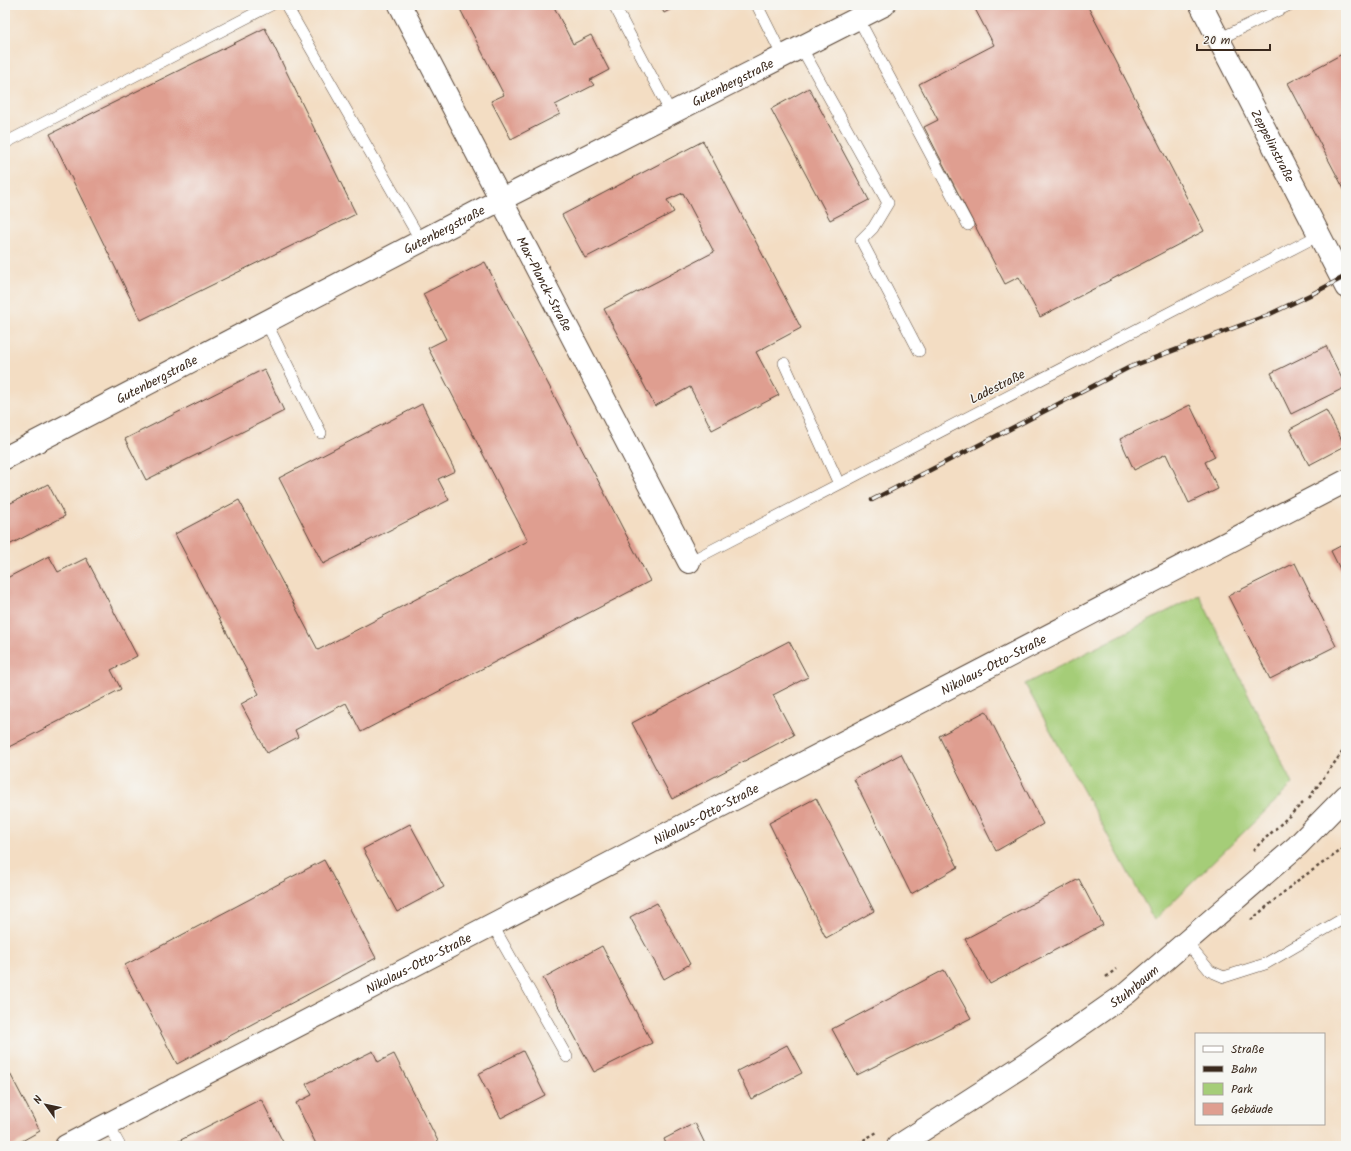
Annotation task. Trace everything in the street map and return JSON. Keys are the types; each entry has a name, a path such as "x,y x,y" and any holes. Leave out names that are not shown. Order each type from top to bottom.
{"street":[{"name":"Max-Planck-Straße","path":"400,5 689,562"},
{"name":"Gutenbergstraße","path":"5,458 420,241 884,5"},
{"name":"Zeppelinstraße","path":"1201,5 1346,287"},
{"name":"Nikolaus-Otto-Straße","path":"66,1146 1346,482"},
{"name":"Stuhrbaum","path":"898,1146 1027,1063 1126,993 1297,846 1346,796"}],"lane":[{"path":"5,143 271,5"},
{"path":"286,5 420,241"},
{"path":"614,5 671,113"},
{"path":"757,5 792,52 888,202 874,228 862,240 919,351"},
{"path":"1219,39 1289,5"},
{"path":"858,18 968,225"},
{"name":"Ladestraße","path":"689,562 1319,235"},
{"path":"266,322 322,433"},
{"path":"784,363 839,484"},
{"path":"1186,942 1210,971 1224,977 1265,964 1346,917"},
{"path":"492,924 567,1057"},
{"path":"108,1124 120,1146"}],"path":[{"path":"1250,853 1309,798 1346,747"},
{"path":"1100,981 1117,968"},
{"path":"853,1146 885,1128"}],"green space":[{"path":"1199,595 1293,784 1154,920 1025,684"}],"building":[{"path":"458,5 553,5 573,44 591,35 609,70 590,80 594,85 555,105 560,114 511,139 491,101 504,95"},
{"path":"660,5 679,5 664,13"},
{"path":"978,5 1087,5 1204,231 1040,317 1019,277 1005,284 924,127 938,120 919,84 994,45 974,7"},
{"path":"265,28 356,214 141,320 50,134"},
{"path":"1346,52 1346,193 1288,83"},
{"path":"809,88 869,200 830,220 771,109"},
{"path":"703,141 801,328 756,352 779,395 712,430 690,387 655,406 604,309 714,252 683,193 667,200 674,212 585,258 562,215"},
{"path":"485,262 650,581 361,732 346,703 295,730 298,737 267,753 241,704 259,694 175,534 239,500 318,650 528,541 428,348 446,339 423,294"},
{"path":"1326,346 1346,387 1291,414 1271,373"},
{"path":"264,369 284,411 146,480 125,439"},
{"path":"422,404 455,471 438,479 449,500 323,564 279,478"},
{"path":"1190,405 1215,457 1205,462 1218,489 1189,503 1166,454 1134,470 1120,439"},
{"path":"1326,410 1345,446 1309,465 1290,429"},
{"path":"48,484 65,516 5,547 5,506"},
{"path":"1346,543 1346,581 1331,551"},
{"path":"49,556 58,572 86,558 137,656 111,670 121,689 5,749 5,579"},
{"path":"1295,563 1336,646 1270,679 1228,596"},
{"path":"789,641 808,677 773,695 794,735 672,799 632,723"},
{"path":"986,711 1043,824 996,851 939,736"},
{"path":"901,754 958,867 911,894 854,779"},
{"path":"816,798 874,911 826,938 769,823"},
{"path":"410,824 444,887 397,912 363,849"},
{"path":"324,860 376,958 177,1064 125,965"},
{"path":"1079,879 1103,925 990,984 965,939"},
{"path":"657,903 690,964 664,979 630,917"},
{"path":"602,946 652,1043 594,1072 543,978"},
{"path":"944,970 971,1018 857,1075 832,1029"},
{"path":"787,1045 802,1073 751,1099 737,1071"},
{"path":"373,1051 378,1062 394,1054 440,1145 317,1146 296,1103 312,1095 306,1084"},
{"path":"523,1051 545,1095 501,1118 478,1074"},
{"path":"5,1064 40,1131 13,1146 10,1146 5,1138"},
{"path":"261,1099 285,1146 169,1146"},
{"path":"695,1123 706,1146 667,1146 664,1139"}],"railway":[{"path":"872,500 1130,367 1268,315 1346,276"}]}
